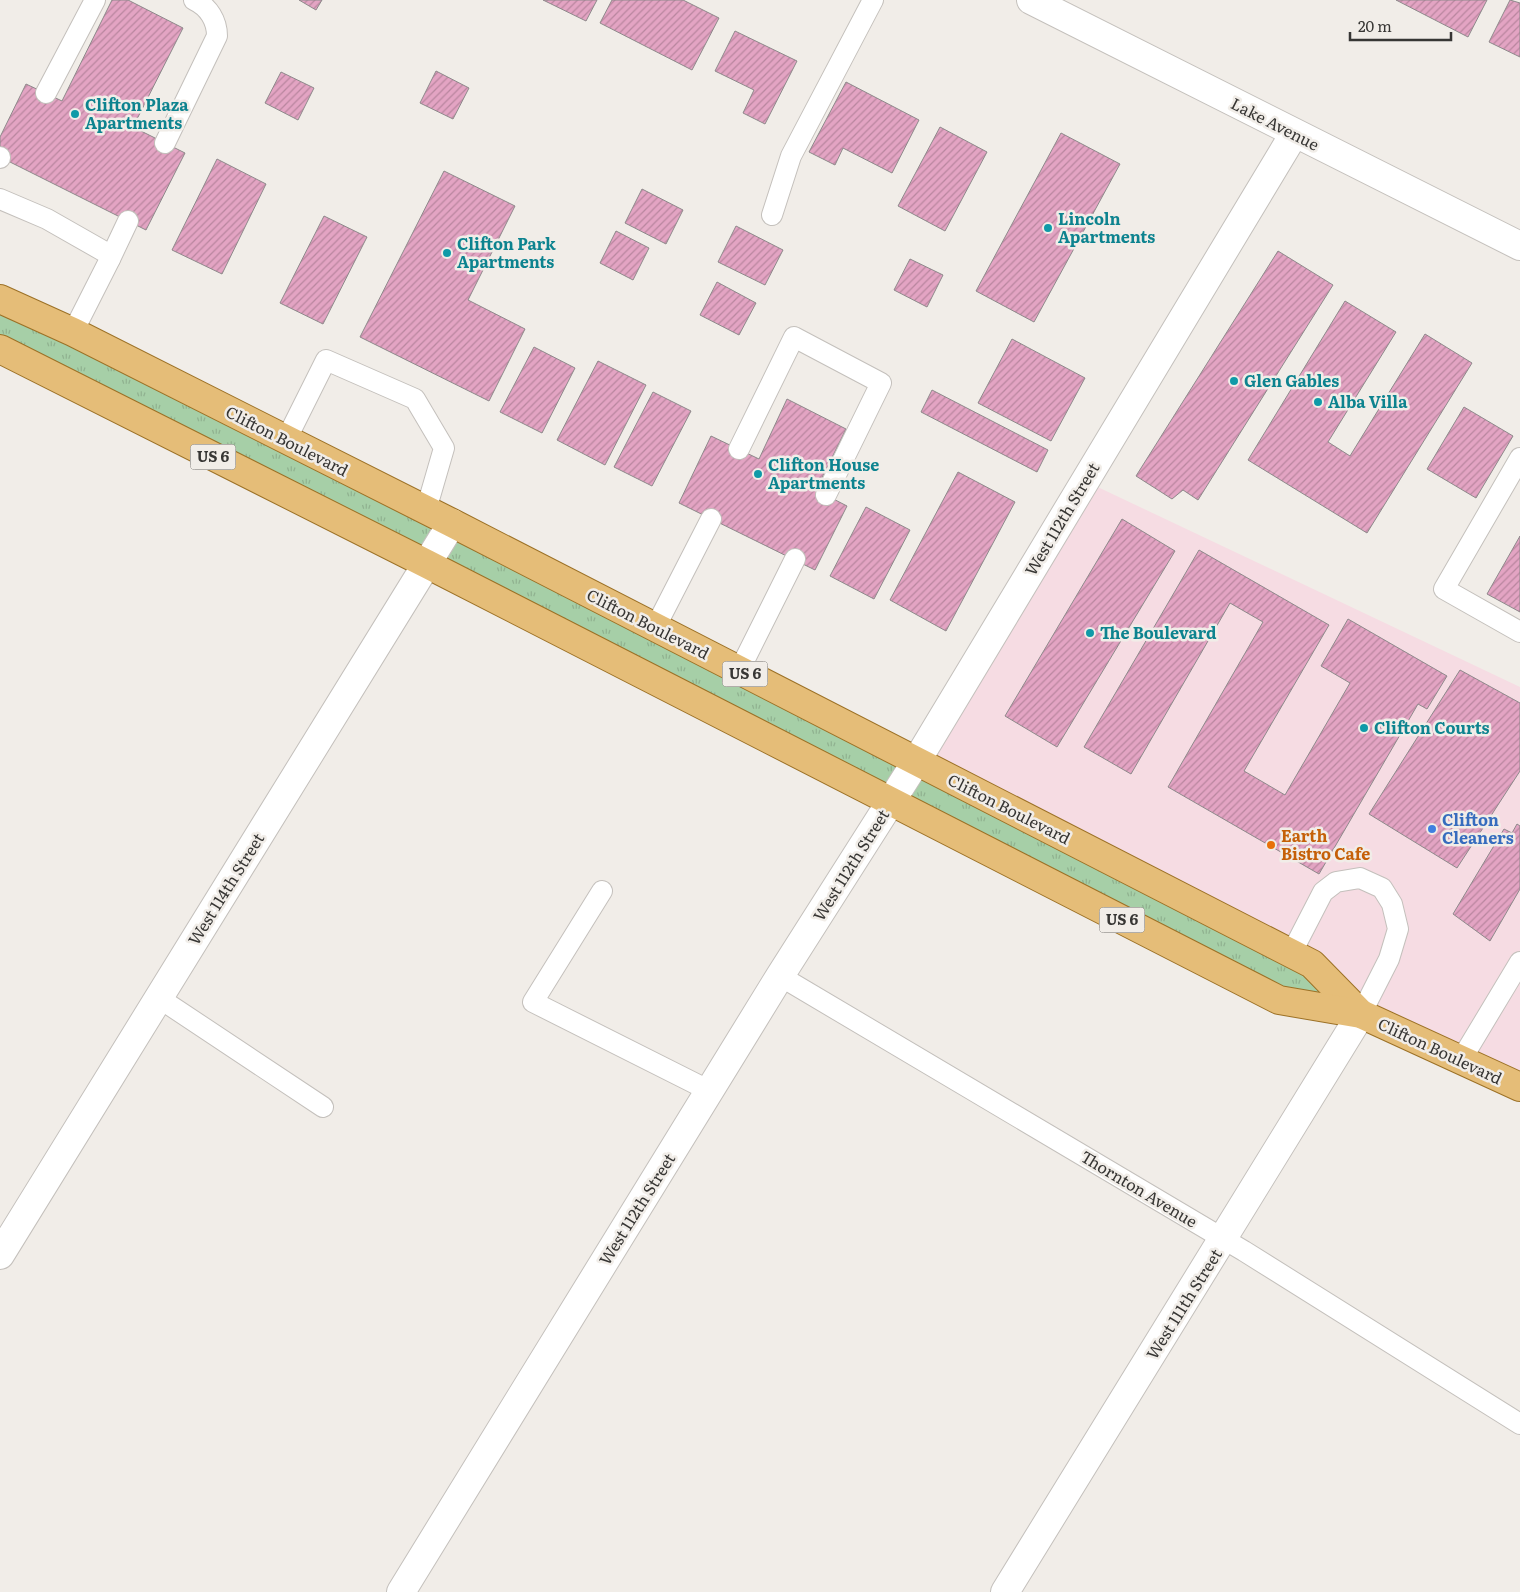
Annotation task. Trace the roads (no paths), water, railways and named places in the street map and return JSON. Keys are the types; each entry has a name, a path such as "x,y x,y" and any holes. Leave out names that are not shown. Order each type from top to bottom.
{"main road":[{"name":"Clifton Boulevard","path":"0,299 73,332 452,523 1312,964 1361,1014"},
{"name":"Clifton Boulevard","path":"0,349 427,564 1279,1000 1361,1014 1520,1087"}],"street":[{"name":"Lake Avenue","path":"1031,0 1294,134 1520,246"},
{"name":"West 112th Street","path":"401,1592 780,976 916,762 1294,134"},
{"name":"West 114th Street","path":"0,1255 452,523"},
{"name":"West 111th Street","path":"1005,1592 1361,1014"}],"lane":[{"path":"46,93 95,0"},
{"path":"165,143 217,36 217,25 212,16 194,0"},
{"path":"772,215 791,156 873,0"},
{"path":"0,199 47,219 105,252 110,259"},
{"path":"73,332 128,221"},
{"path":"739,449 794,337 881,383 826,496"},
{"path":"286,440 326,360 415,399 444,448 426,510"},
{"path":"1520,458 1444,589 1520,632"},
{"path":"655,628 711,519"},
{"path":"739,671 795,559"},
{"path":"1291,954 1323,892 1336,882 1360,878 1382,888 1392,904 1398,929 1388,959 1361,1014"},
{"path":"602,891 533,1002 710,1091"},
{"path":"1461,1060 1520,962"},
{"name":"Thornton Avenue","path":"780,976 1224,1239 1520,1424"},
{"path":"159,998 323,1107"}],"place":[{"name":"Clifton Plaza Apartments","path":"75,114"},
{"name":"Lincoln Apartments","path":"1048,228"},
{"name":"Clifton Park Apartments","path":"447,253"},
{"name":"Glen Gables","path":"1234,381"},
{"name":"Alba Villa","path":"1318,402"},
{"name":"Clifton House Apartments","path":"758,474"},
{"name":"The Boulevard","path":"1090,633"},
{"name":"Clifton Courts","path":"1364,728"},
{"name":"Clifton Cleaners","path":"1432,829"},
{"name":"Earth Bistro Cafe","path":"1271,845"}]}
